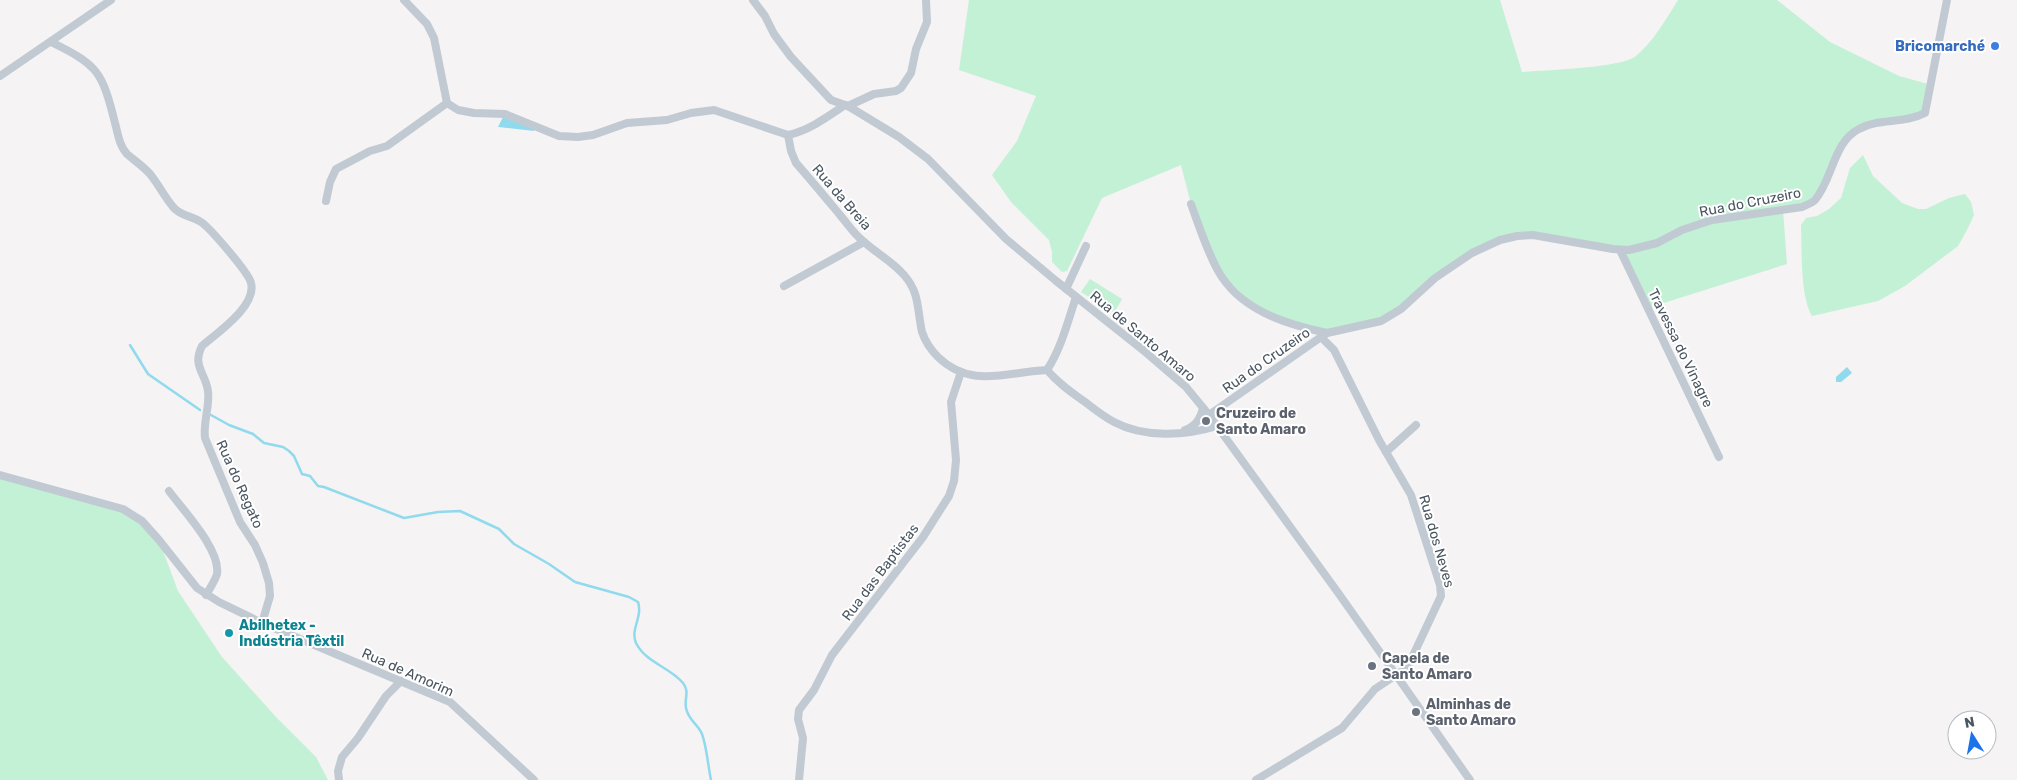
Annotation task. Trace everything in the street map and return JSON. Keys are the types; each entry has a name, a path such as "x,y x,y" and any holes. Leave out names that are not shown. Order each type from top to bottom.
{"street":[{"path":"0,76 111,0"},
{"path":"404,0 427,24 434,38 447,103 458,110 505,114 559,136 578,137 593,135 627,124 667,120 691,113 714,110 788,135 800,132 846,106 874,94 896,91 904,84 911,73 916,49 927,22 926,0"},
{"name":"Rua de Santo Amaro","path":"753,0 790,57 831,100 846,106 899,137 928,159 1006,240 1163,366 1186,387 1209,415 1397,674 1470,780"},
{"name":"Rua do Cruzeiro","path":"1209,415 1324,335 1381,321 1402,309 1442,273 1472,253 1500,240 1533,235 1629,250 1656,243 1682,230 1712,220 1802,208 1815,200 1829,175 1843,143 1859,128 1914,119 1925,113 1947,0"},
{"name":"Rua do Regato","path":"51,42 86,60 96,70 109,99 120,145 150,175 175,210 202,222 241,267 251,282 251,295 244,308 202,346 197,362 208,391 204,428 205,438 240,522 255,545 269,583 270,596 262,623"},
{"path":"326,201 330,182 336,169 370,151 396,141 447,103"},
{"name":"Rua da Breia","path":"788,135 791,151 796,163 864,242 888,259 904,275 915,291 919,302 923,334 931,349 944,362 961,372 981,377 1047,370"},
{"path":"1191,204 1218,271 1236,294 1259,310 1285,323 1324,335"},
{"path":"784,286 864,242"},
{"path":"1066,289 1086,246"},
{"name":"Travessa do Vinagre","path":"1620,250 1719,457"},
{"path":"1076,297 1052,363 1047,370 1058,383 1114,422 1151,433 1204,430 1217,426"},
{"name":"Rua dos Neves","path":"1256,780 1342,728 1375,689 1397,674 1410,662 1441,596 1440,585 1411,495 1386,452 1334,350 1324,335"},
{"name":"Rua das Baptistas","path":"800,780 803,738 798,719 799,710 814,690 832,655 923,537 949,496 954,481 956,460 951,402 961,372"},
{"path":"1178,432 1195,425 1200,418 1203,408"},
{"path":"1386,452 1416,425"},
{"name":"Rua de Amorim","path":"0,475 123,509 142,521 160,540 197,588 206,594 262,623 450,702 534,780"},
{"path":"169,491 210,546 217,573 206,594"},
{"path":"339,780 338,771 342,757 358,738 386,696 401,681"}],"green space":[{"path":"969,0 1500,0 1522,72 1600,66 1628,60 1636,56 1648,44 1678,0 1777,0 1830,42 1899,76 1928,84 1925,113 1859,129 1843,143 1815,200 1783,210 1787,264 1648,308 1620,249 1517,236 1472,253 1381,321 1327,333 1259,310 1218,271 1191,204 1181,165 1102,198 1067,271 1062,272 1052,262 1049,240 1011,202 992,175 1017,141 1036,96 959,70"},
{"path":"1863,155 1873,176 1902,203 1918,209 1926,209 1949,198 1965,194 1971,202 1974,215 1958,246 1905,286 1878,301 1812,316 1805,297 1801,225 1806,218 1817,216 1829,209 1841,198 1850,168"},
{"path":"1090,279 1122,299 1114,313 1081,292"},
{"path":"0,475 123,509 159,540 178,591 222,657 276,717 316,757 328,780 0,780"}],"water":[{"path":"503,117 535,129 534,131 498,127"},
{"path":"1847,367 1852,373 1841,382 1836,382 1836,377"}],"waterway":[{"path":"130,345 148,374 200,410"},
{"path":"211,415 229,425 253,434 264,443 283,447 294,456 302,474 310,476 318,486 404,518 438,512 460,511 499,529 514,544 549,564 575,582 629,597 638,602 639,613 634,633 636,643 640,650 672,673 685,686 687,712 702,734 711,780"}],"place":[{"name":"Bricomarché","path":"1995,46"},
{"name":"Cruzeiro de Santo Amaro","path":"1206,421"},
{"name":"Abilhetex - Indústria Têxtil","path":"229,633"},
{"name":"Capela de Santo Amaro","path":"1372,666"},
{"name":"Alminhas de Santo Amaro","path":"1416,712"}]}
